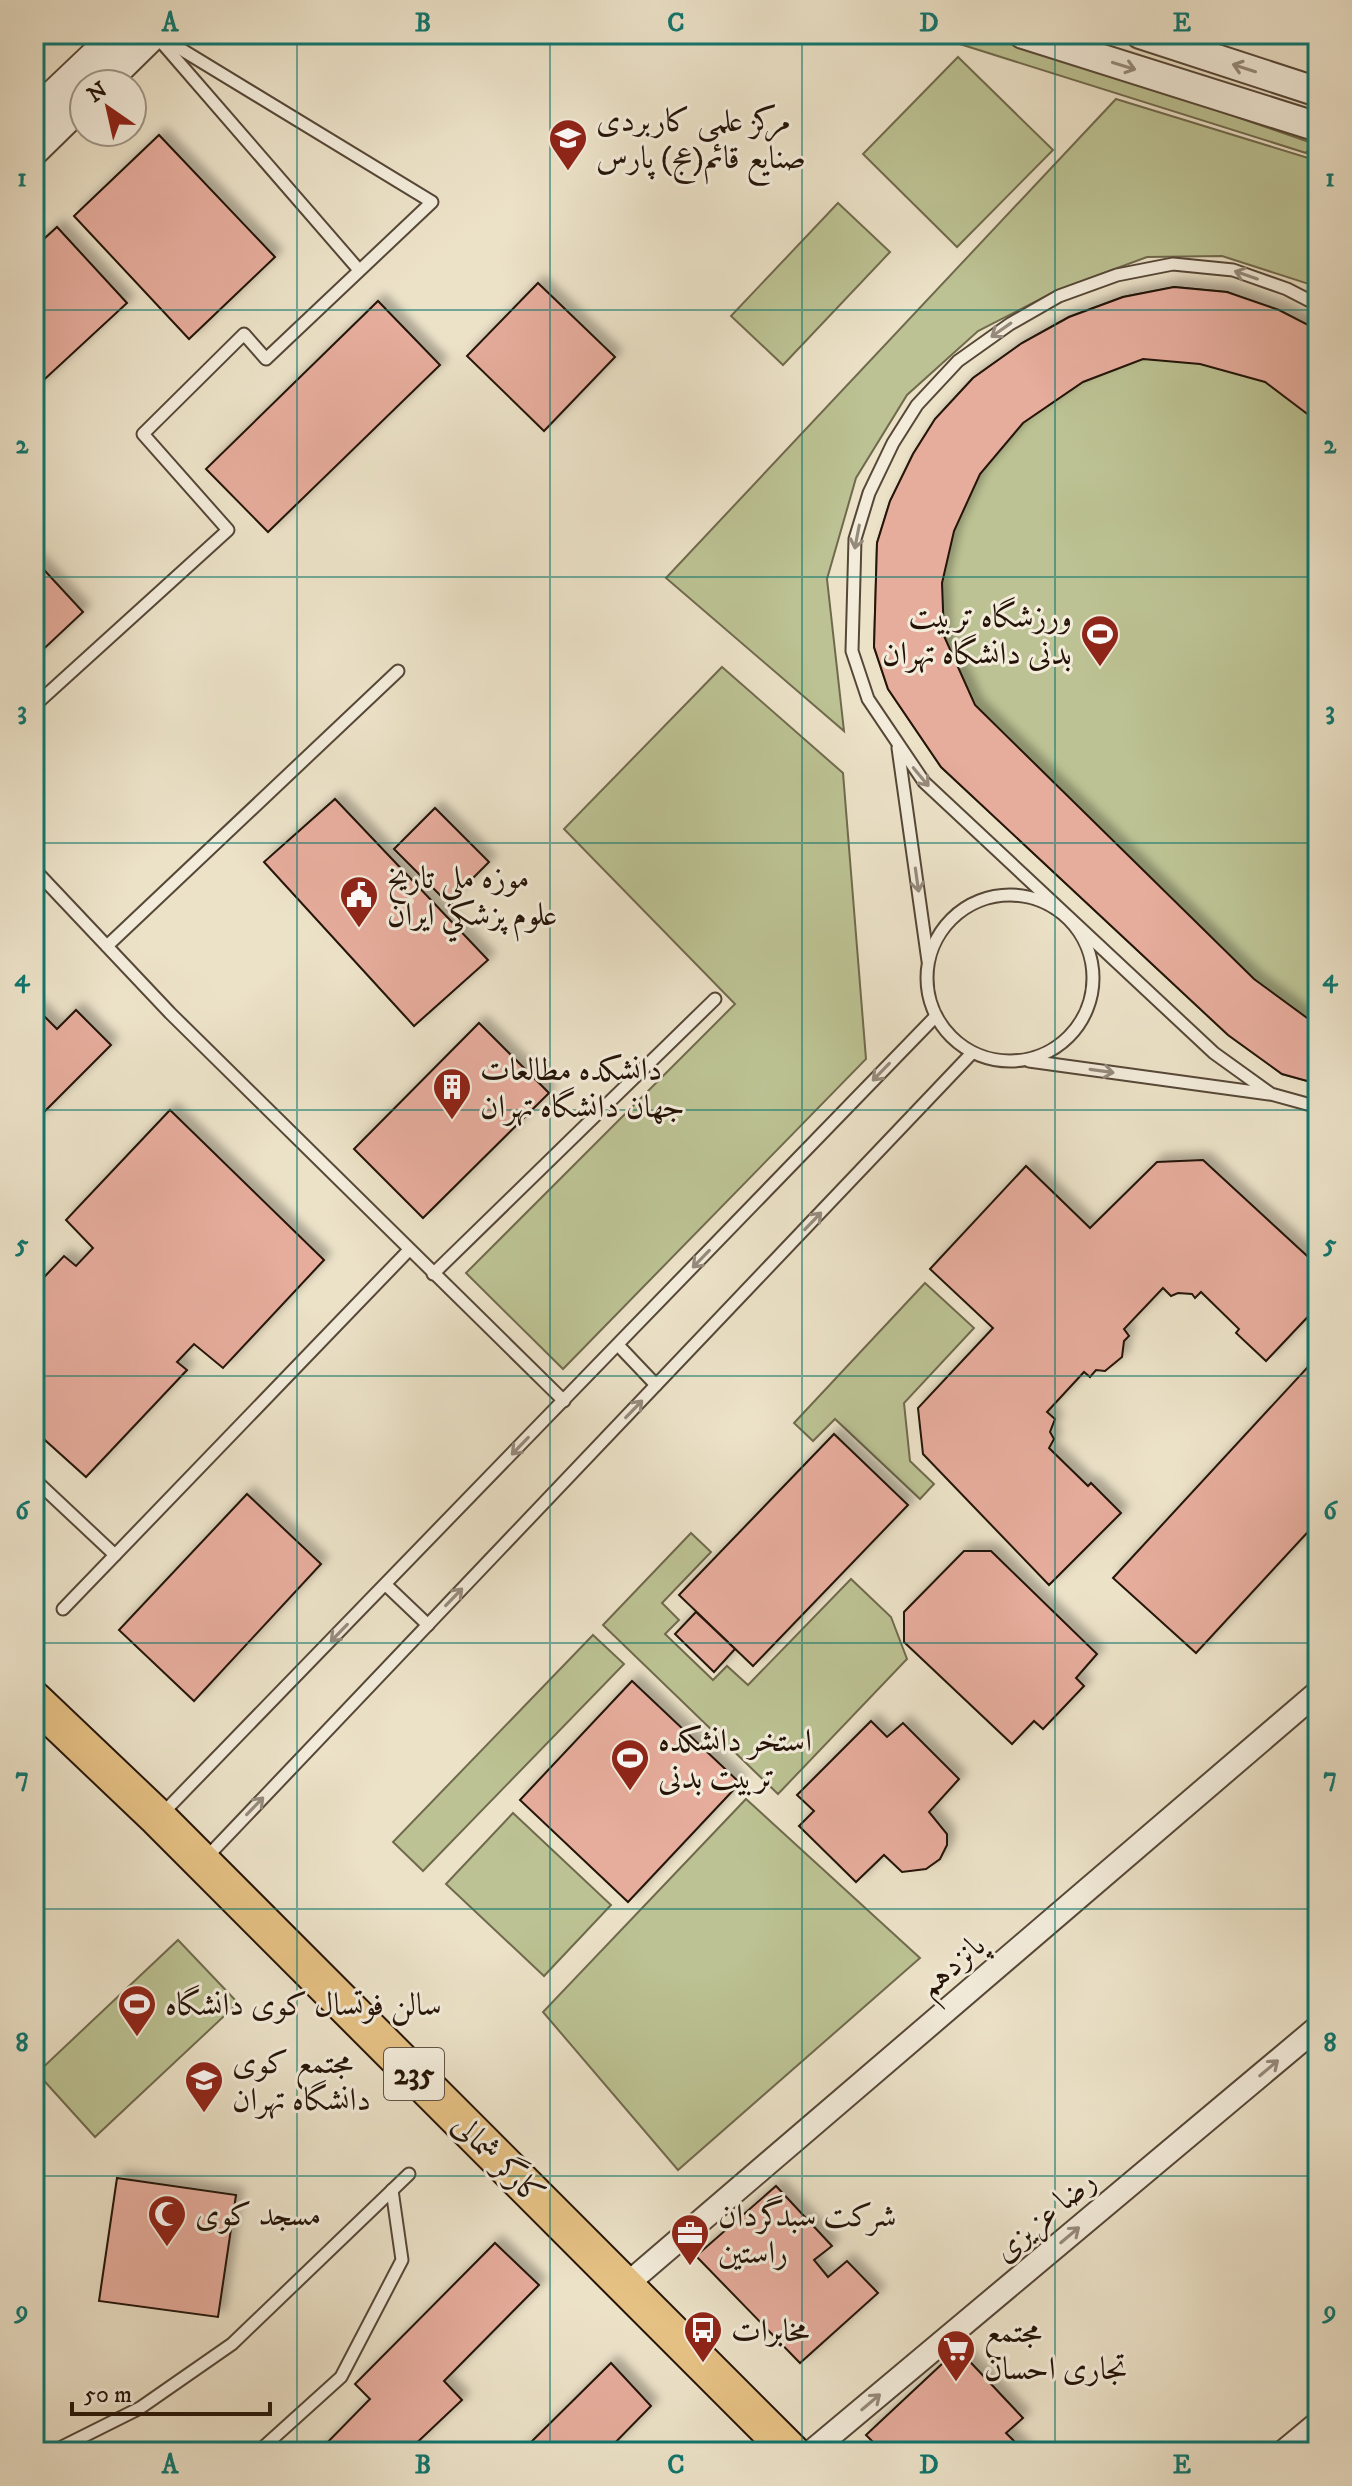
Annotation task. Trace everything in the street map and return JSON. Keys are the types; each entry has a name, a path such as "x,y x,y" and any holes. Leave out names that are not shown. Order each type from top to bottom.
{"main road":[{"name":"کارگر شمالی","path":"34,1700 158,1818 791,2452"}],"street":[{"path":"34,113 117,34"},
{"path":"120,68 155,34"},
{"path":"1023,34 1318,127"},
{"path":"1140,34 1318,92"},
{"path":"34,151 68,118"},
{"name":"پانزدهم","path":"626,2285 1318,1692"},
{"name":"رضا عزیزی","path":"811,2452 1318,2027"},
{"path":"1283,2452 1318,2423"}],"lane":[{"path":"155,34 359,270"},
{"path":"34,706 228,530 143,434 244,334 266,359 432,202 155,34"},
{"path":"1271,1094 1214,1053 1063,914 924,782 898,748 868,699 852,651 855,539 869,493 917,405 958,361 1010,324 1059,296 1117,275 1173,264 1233,270 1287,289 1318,305"},
{"path":"107,946 398,671"},
{"path":"898,748 928,963 928,991 936,1016 951,1037 972,1053 998,1061 1024,1060 1271,1094 1318,1107"},
{"path":"34,869 170,1013 564,1401"},
{"path":"928,963 938,936 957,914 982,899 1010,894 1038,899 1063,914 1082,935 1092,962 1093,988 1085,1014 1070,1035 1049,1051 1024,1060"},
{"path":"433,1274 715,999"},
{"path":"158,1818 936,1016"},
{"path":"202,1862 972,1053"},
{"path":"63,1609 409,1250"},
{"path":"618,1345 656,1385"},
{"path":"34,1479 115,1555"},
{"path":"386,1585 428,1625"},
{"path":"52,2452 140,2408 232,2344 409,2174"},
{"path":"258,2452 341,2377 402,2260 392,2190"}],"green space":[{"path":"928,34 996,34 1312,143 1306,153"},
{"path":"958,57 1053,150 957,247 863,154"},
{"path":"1116,99 1318,161 1318,287 1222,256 1147,257 1058,290 978,331 907,395 856,478 827,579 844,731 666,578"},
{"path":"838,203 890,252 783,365 731,316"},
{"name":"ورزشگاه تربیت بدنی دانشگاه تهران","path":"1174,287 1227,292 1318,330 1318,1084 1282,1074 1228,1035 941,767 888,689 874,647 877,543 890,501 913,454 935,419 973,378 1022,343 1069,317 1123,297"},
{"path":"722,667 843,773 866,1059 563,1369 466,1273 735,1004 564,829"},
{"path":"925,1283 974,1328 904,1403 910,1461 934,1484 920,1499 835,1419 813,1441 794,1423"},
{"path":"691,1533 711,1552 662,1603 679,1620 665,1634 713,1680 727,1666 748,1685 851,1579 891,1617 907,1659 778,1794 603,1625"},
{"path":"593,1635 624,1664 423,1871 393,1842"},
{"path":"746,1799 920,1958 678,2170 543,2012"},
{"path":"513,1813 611,1905 544,1976 446,1884"},
{"name":"سالن فوتسال کوی دانشگاه","path":"178,1940 238,2003 95,2137 37,2073"}],"building":[{"path":"159,135 275,257 189,339 74,216"},
{"path":"57,227 127,303 34,389 34,248"},
{"path":"538,283 615,357 544,431 467,356"},
{"path":"1174,287 1227,292 1279,310 1318,330 1318,422 1265,382 1200,364 1143,359 1083,382 1023,423 980,474 954,531 942,583 944,636 975,705 1254,979 1318,1026 1318,1084 1282,1074 1228,1035 941,767 888,689 874,647 877,543 890,501 913,454 935,419 973,378 1022,343 1069,317 1123,297"},
{"path":"378,301 440,365 268,532 206,469"},
{"path":"34,559 83,612 34,658"},
{"path":"335,799 488,960 414,1026 264,862"},
{"path":"435,808 489,862 448,903 394,849"},
{"path":"34,1006 57,1029 76,1010 111,1045 34,1122"},
{"name":"دانشکده مطالعات جهان دانشگاه تهران","path":"479,1023 549,1093 423,1218 354,1149"},
{"path":"170,1110 324,1260 223,1368 194,1344 177,1362 187,1370 86,1477 37,1433 34,1436 34,1288 64,1256 76,1266 93,1248 66,1220"},
{"path":"1203,1160 1318,1266 1318,1306 1266,1361 1236,1333 1239,1329 1201,1292 1195,1298 1192,1294 1171,1296 1163,1288 1124,1329 1129,1336 1124,1341 1122,1357 1105,1371 1096,1370 1090,1377 1084,1372 1047,1412 1055,1419 1050,1432 1054,1439 1049,1448 1121,1513 1049,1585 923,1454 918,1408 993,1328 930,1269 1026,1166 1090,1228 1157,1162"},
{"path":"1318,1356 1318,1521 1196,1653 1113,1578"},
{"path":"834,1434 908,1505 753,1666 679,1595"},
{"path":"247,1494 321,1564 194,1701 119,1630"},
{"path":"964,1551 991,1551 1097,1654 1076,1678 1084,1686 1043,1729 1034,1721 1012,1744 904,1642 904,1612"},
{"path":"696,1612 735,1649 714,1672 675,1634"},
{"name":"استخر دانشکده تربیت بدنی","path":"632,1681 740,1783 628,1902 520,1800"},
{"path":"871,1721 887,1737 903,1723 959,1779 929,1812 947,1834 947,1845 940,1859 926,1869 902,1872 884,1855 856,1882 799,1826 814,1811 797,1795"},
{"name":"مسجد کوی","path":"117,2178 236,2195 218,2317 99,2301"},
{"path":"776,2186 832,2246 814,2260 828,2277 847,2261 878,2293 800,2363 696,2256"},
{"path":"495,2243 539,2285 444,2381 462,2400 407,2452 318,2452 370,2399 355,2384"},
{"name":"مجتمع تجاری احسان","path":"958,2349 1023,2418 1006,2433 1025,2452 883,2452 866,2435"},
{"path":"611,2363 651,2406 606,2452 521,2452"}],"place":[{"name":"مرکز علمی کاربردی صنایع قائم(عج) پارس","path":"568,172"},
{"name":"ورزشگاه تربیت بدنی دانشگاه تهران","path":"1100,668"},
{"name":"موزه ملي تاريخ علوم پزشكي ايران","path":"359,929"},
{"name":"دانشکده مطالعات جهان دانشگاه تهران","path":"452,1121"},
{"name":"استخر دانشکده تربیت بدنی","path":"630,1792"},
{"name":"سالن فوتسال کوی دانشگاه","path":"137,2038"},
{"name":"مجتمع کوی دانشگاه تهران","path":"204,2114"},
{"name":"مسجد کوی","path":"167,2248"},
{"name":"شرکت سبدگردان راستین","path":"690,2267"},
{"name":"مخابرات","path":"703,2364"},
{"name":"مجتمع تجاری احسان","path":"956,2383"}]}
